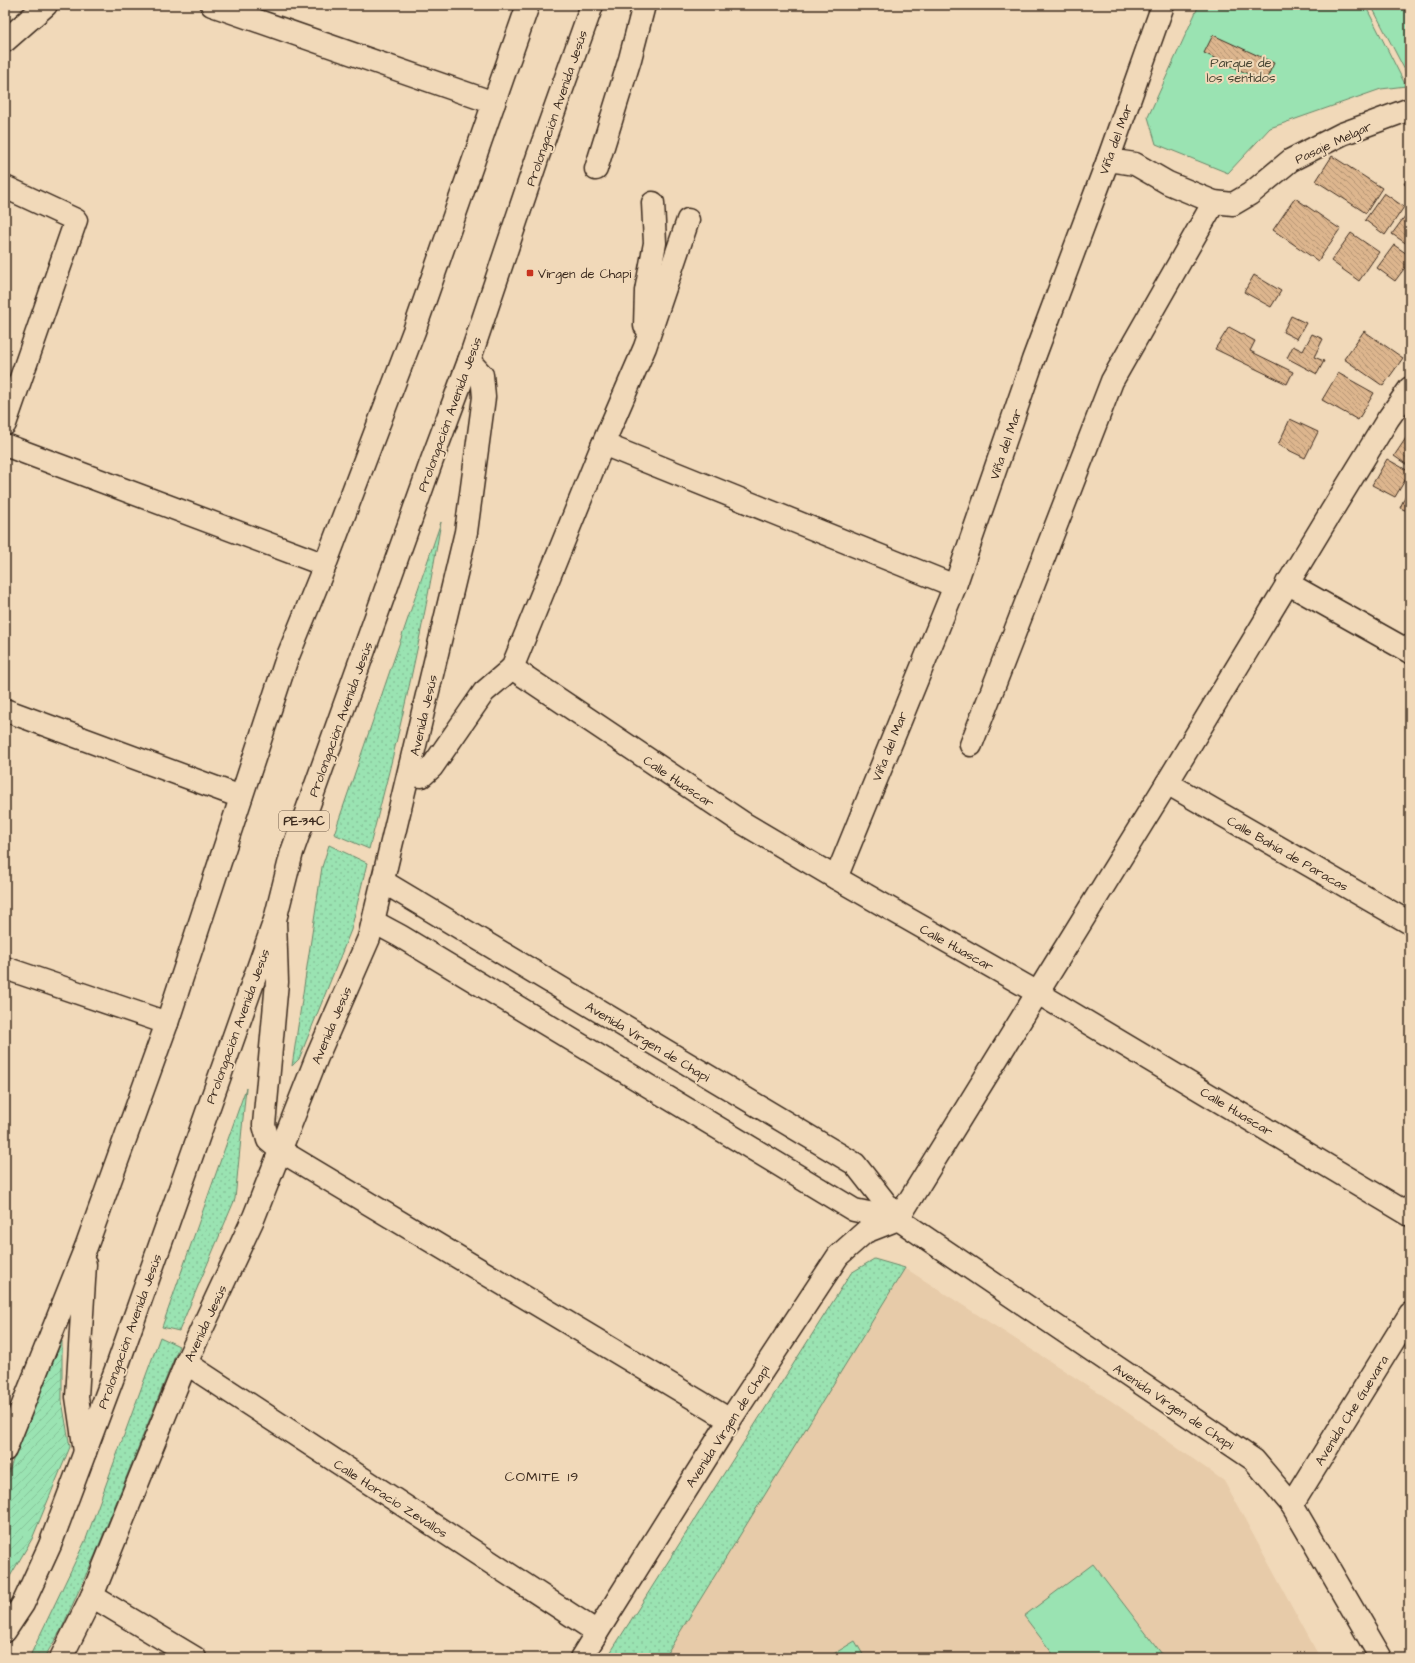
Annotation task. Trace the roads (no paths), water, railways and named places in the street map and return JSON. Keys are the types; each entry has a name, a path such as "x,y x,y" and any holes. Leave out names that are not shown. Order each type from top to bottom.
{"street":[{"path":"5,41 46,5"},
{"path":"212,5 494,104"},
{"path":"5,1450 86,1247 166,1023 286,661 326,565 414,331 528,5"},
{"name":"Prolongación Avenida Jesús","path":"5,1631 23,1604 50,1545 118,1364 275,920 292,852 432,460 469,361 538,156 592,5"},
{"path":"596,169 630,59 644,5"},
{"name":"Viña del Mar","path":"836,878 955,586 1036,352 1164,5"},
{"name":"Pasaje Melgar","path":"1108,160 1135,164 1168,183 1214,202 1233,204 1250,194 1291,160 1342,134 1410,109"},
{"path":"5,187 76,220 5,424"},
{"path":"971,745 1112,382 1214,202"},
{"path":"645,348 646,291 655,243 653,203"},
{"path":"409,774 422,776 432,767 484,692 512,668 602,444 645,348 688,220"},
{"name":"Avenida Jesús","path":"61,1658 92,1596 186,1363 254,1217 317,1057 364,950 374,922 382,882 466,532 484,397 482,375 469,361"},
{"path":"898,1219 1167,783 1287,583 1388,420 1410,388"},
{"path":"602,444 955,586"},
{"path":"5,445 326,565"},
{"path":"1287,583 1410,652"},
{"name":"Calle Huascar","path":"512,668 743,823 836,878 1038,993 1410,1215"},
{"path":"5,710 241,797"},
{"name":"Calle Bahía de Paracas","path":"1167,783 1410,923"},
{"name":"Avenida Virgen de Chapi","path":"382,882 855,1164 898,1219 1254,1460 1292,1505 1381,1658"},
{"path":"275,920 277,982 264,1125 268,1140 281,1151 730,1420"},
{"name":"Avenida Virgen de Chapi","path":"374,922 400,936 854,1210 898,1219"},
{"path":"5,968 166,1023"},
{"name":"Avenida Virgen de Chapi","path":"581,1658 730,1420 838,1256 865,1232 898,1219"},
{"path":"85,1452 77,1397 84,1308 86,1247"},
{"name":"Avenida Che Guevara","path":"1292,1505 1410,1314"},
{"name":"Calle Horacio Zevallos","path":"186,1363 597,1632"},
{"path":"92,1596 195,1658"}],"place":[{"name":"Virgen de Chapi","path":"530,273"}],"district":[{"name":"COMITE 19","path":"542,1476"}],"park label":[{"name":"Parque de los sentidos","path":"1241,70"}]}
